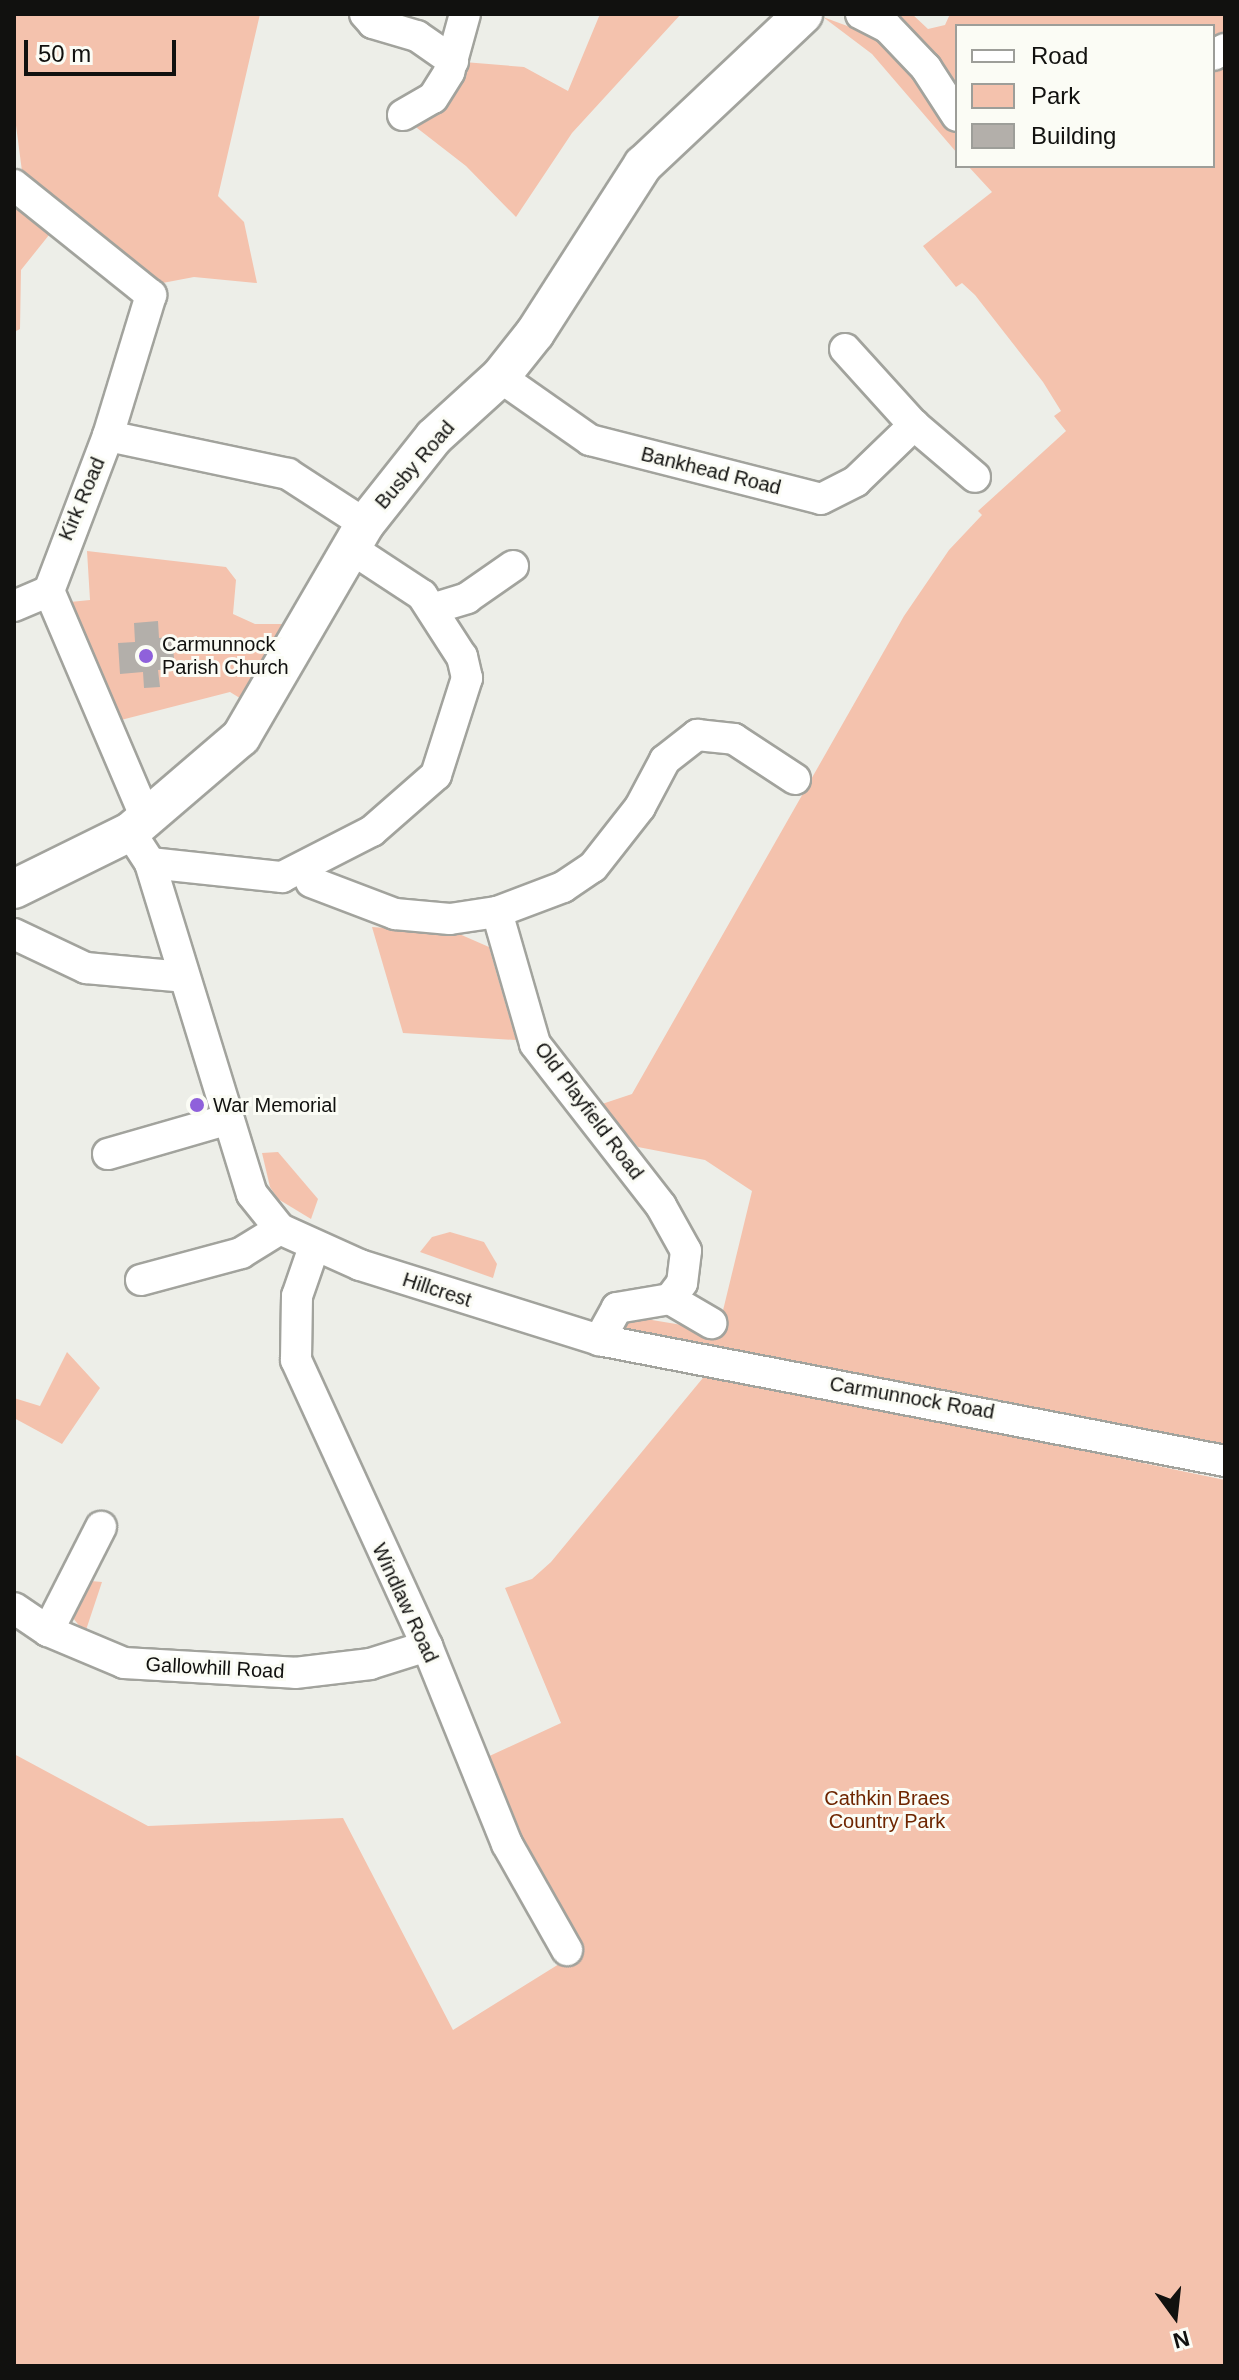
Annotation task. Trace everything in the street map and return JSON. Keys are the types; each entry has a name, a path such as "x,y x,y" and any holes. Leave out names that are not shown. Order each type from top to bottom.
{"main road":[{"name":"Busby Road","path":"14,889 142,838 241,737 358,536 434,437 500,377 643,165 803,14"}],"street":[{"path":"365,14 373,23 417,36 453,61"},
{"path":"403,115 433,98 453,61 465,14"},
{"path":"861,14 887,27 926,68 955,113"},
{"path":"14,185 151,295 108,436"},
{"path":"845,349 914,425 975,477"},
{"name":"Bankhead Road","path":"500,377 590,440 821,499 856,481 914,425"},
{"name":"Kirk Road","path":"49,591 108,436 288,474 435,608"},
{"path":"142,838 282,877 372,831 436,775 467,678 435,608 467,598 513,566"},
{"path":"14,606 49,591 142,838 184,977 86,968 14,934"},
{"path":"311,882 358,892 422,918 497,912 563,887 593,867 640,807 665,760 697,735 734,739 788,767"},
{"name":"Old Playfield Road","path":"497,912 535,1044 677,1230 686,1270 670,1299"},
{"name":"Hillcrest","path":"184,977 226,1120 252,1194 280,1229 314,1247 599,1340"},
{"path":"108,1154 226,1120"},
{"path":"141,1280 241,1253 280,1229"},
{"name":"Windlaw Road","path":"314,1247 297,1296 296,1360 427,1646 507,1844 567,1950"},
{"path":"599,1340 617,1308 670,1299 711,1323"},
{"name":"Carmunnock Road","path":"599,1340 1225,1461"},
{"path":"48,1631 101,1527"},
{"name":"Gallowhill Road","path":"14,1608 48,1631 124,1663 295,1673 370,1664 427,1646"}],"green space":[{"path":"14,14 260,14 218,196 244,222 257,283 194,277 152,285 23,179 14,110"},
{"path":"600,14 681,14 572,133 516,217 466,166 408,121 464,62 524,67 568,91"},
{"path":"875,14 912,14 928,29 945,25 950,14 1225,14 1225,42 1215,48 1215,24 955,24 955,99"},
{"path":"823,17 888,41 955,125 955,151 872,54"},
{"path":"1225,57 1225,1448 626,1332 621,1328 628,1316 718,1331 752,1191 705,1160 638,1147 602,1104 632,1094 904,616 949,550 982,515 978,511 1066,431 1054,416 1061,411 1043,382 975,295 962,283 956,287 923,246 992,192 970,168 1215,168 1215,62"},
{"path":"14,196 53,230 21,270 20,329 14,332"},
{"path":"87,551 226,567 236,580 233,614 255,624 289,624 243,700 230,692 121,720 103,701 70,602 90,600"},
{"path":"372,927 457,933 489,947 516,1040 403,1033"},
{"path":"278,1152 318,1199 311,1219 278,1199 270,1187 262,1153"},
{"path":"450,1232 484,1242 497,1264 493,1278 420,1252 432,1237"},
{"path":"67,1352 100,1388 62,1444 14,1418 14,1398 40,1406"},
{"name":"Cathkin Braes Country Park","path":"707,1373 1225,1480 1225,2366 14,2366 14,1754 148,1826 343,1818 453,2030 580,1951 553,1913 483,1759 561,1723 505,1588 532,1579 551,1562"},
{"path":"91,1581 102,1582 85,1633 73,1618 74,1603"}],"building":[{"name":"Carmunnock Parish Church","path":"158,621 159,638 172,637 175,669 158,670 160,687 144,688 143,672 120,674 118,643 135,642 134,623"}],"place":[{"name":"Carmunnock Parish Church","path":"146,656"},
{"name":"War Memorial","path":"197,1105"}]}
